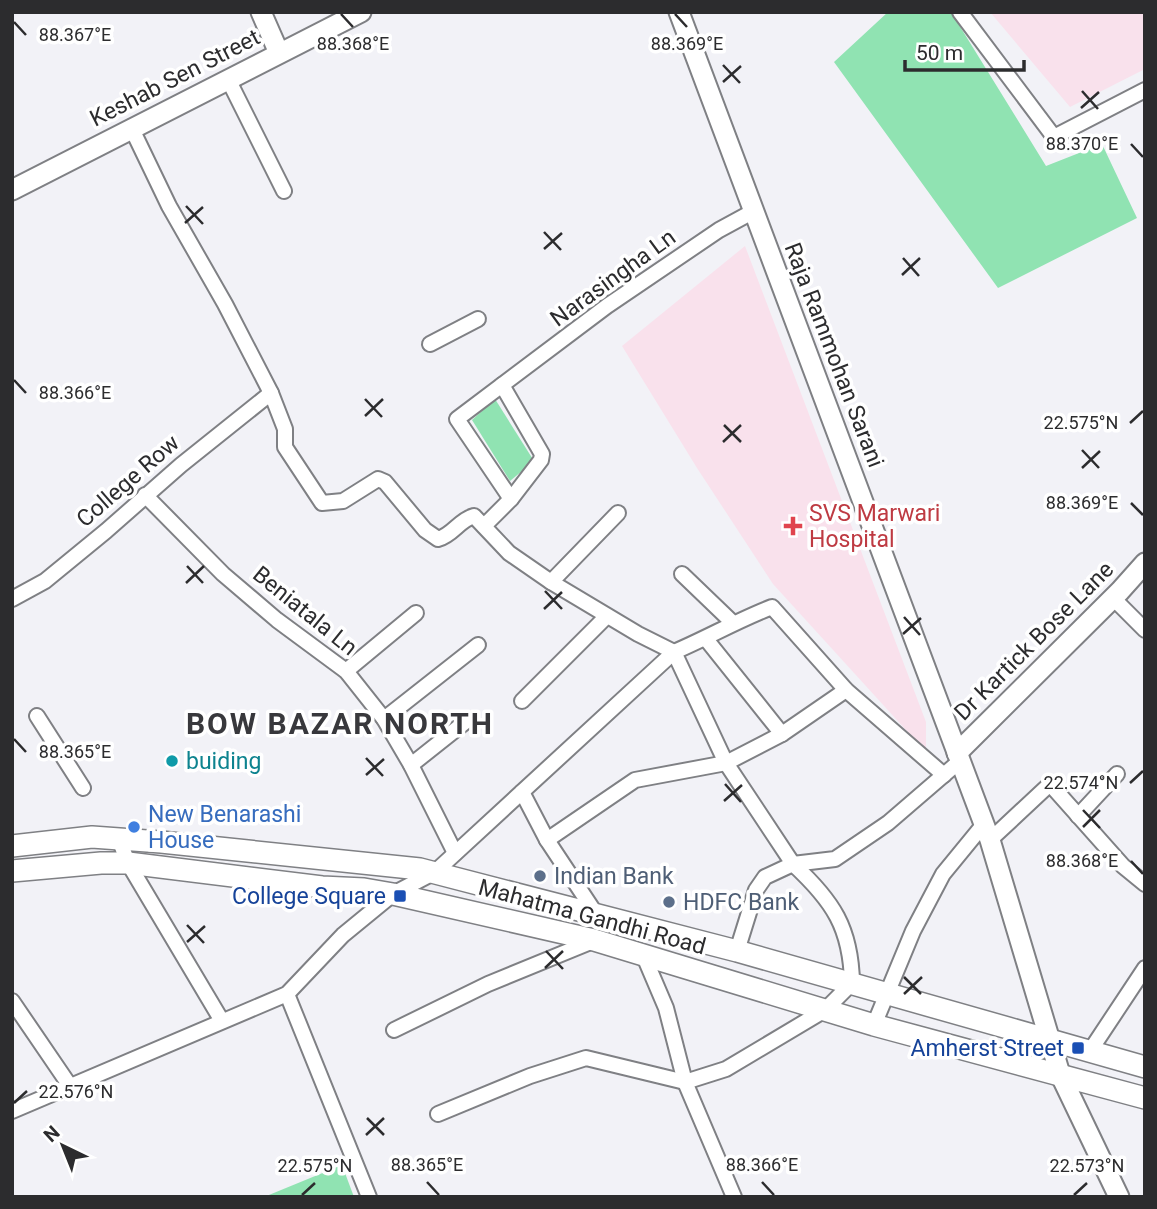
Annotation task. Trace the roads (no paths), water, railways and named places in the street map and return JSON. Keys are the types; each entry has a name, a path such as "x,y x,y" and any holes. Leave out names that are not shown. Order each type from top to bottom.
{"main road":[{"path":"261,12 279,53"},
{"name":"Keshab Sen Street","path":"12,190 361,12"},
{"name":"Raja Rammohan Sarani","path":"679,12 987,832 1060,1074 1119,1197"},
{"name":"Dr Kartick Bose Lane","path":"958,757 1145,563"},
{"name":"Mahatma Gandhi Road","path":"12,845 92,837 435,872 737,951 1145,1067"},
{"name":"Mahatma Gandhi Road","path":"12,871 128,863 393,894 594,940 874,1025 1145,1098"}],"street":[{"path":"960,12 1054,137 1145,90"},
{"path":"228,79 284,191"},
{"path":"131,127 169,206 225,304 271,394 285,429 285,447 322,503 343,501 378,479 385,482 425,530 438,539 447,537 467,517 474,516 509,553 551,582 674,652 726,763 793,864 817,886 842,923 851,958 852,984 825,1010 726,1069 685,1082 586,1058 530,1076 438,1114"},
{"name":"Narasingha Ln","path":"511,499 457,419 607,306 719,230 754,211"},
{"path":"430,344 478,320"},
{"path":"484,526 511,499 539,464 542,454 502,385"},
{"name":"College Row","path":"13,597 45,581 145,495 271,394"},
{"name":"Beniatala Ln","path":"145,495 223,574 277,620 346,671 384,719 411,765 455,853"},
{"path":"551,582 618,513"},
{"path":"682,574 733,623"},
{"path":"1114,598 1145,630"},
{"path":"12,1111 287,994 343,935 393,894 435,872 674,652 772,607 846,690 944,775"},
{"path":"346,671 416,613"},
{"path":"522,701 607,616"},
{"path":"706,639 782,734"},
{"path":"384,719 478,645"},
{"path":"547,840 635,780 726,763 782,734 846,690"},
{"path":"37,716 82,788"},
{"path":"411,765 470,719"},
{"path":"737,951 756,890 765,877 793,864 835,859 888,823 944,775 958,757"},
{"path":"1077,816 1117,774"},
{"path":"874,1025 913,931 943,874 987,832 1050,784 1123,866 1145,884"},
{"path":"522,792 547,840 596,914"},
{"path":"119,839 128,863 222,1021"},
{"path":"394,1030 488,984 594,940"},
{"path":"643,954 666,1008 685,1082 734,1197"},
{"path":"1090,1051 1145,968"},
{"path":"287,994 369,1197"},
{"path":"12,1001 70,1086"}],"place":[{"name":"SVS Marwari Hospital","path":"793,526"},
{"name":"buiding","path":"172,761"},
{"name":"New Benarashi House","path":"134,827"},
{"name":"Indian Bank","path":"540,876"},
{"name":"College Square","path":"400,896"},
{"name":"HDFC Bank","path":"669,902"},
{"name":"Amherst Street","path":"1078,1048"}],"district":[{"name":"BOW BAZAR NORTH","path":"340,723"}]}
